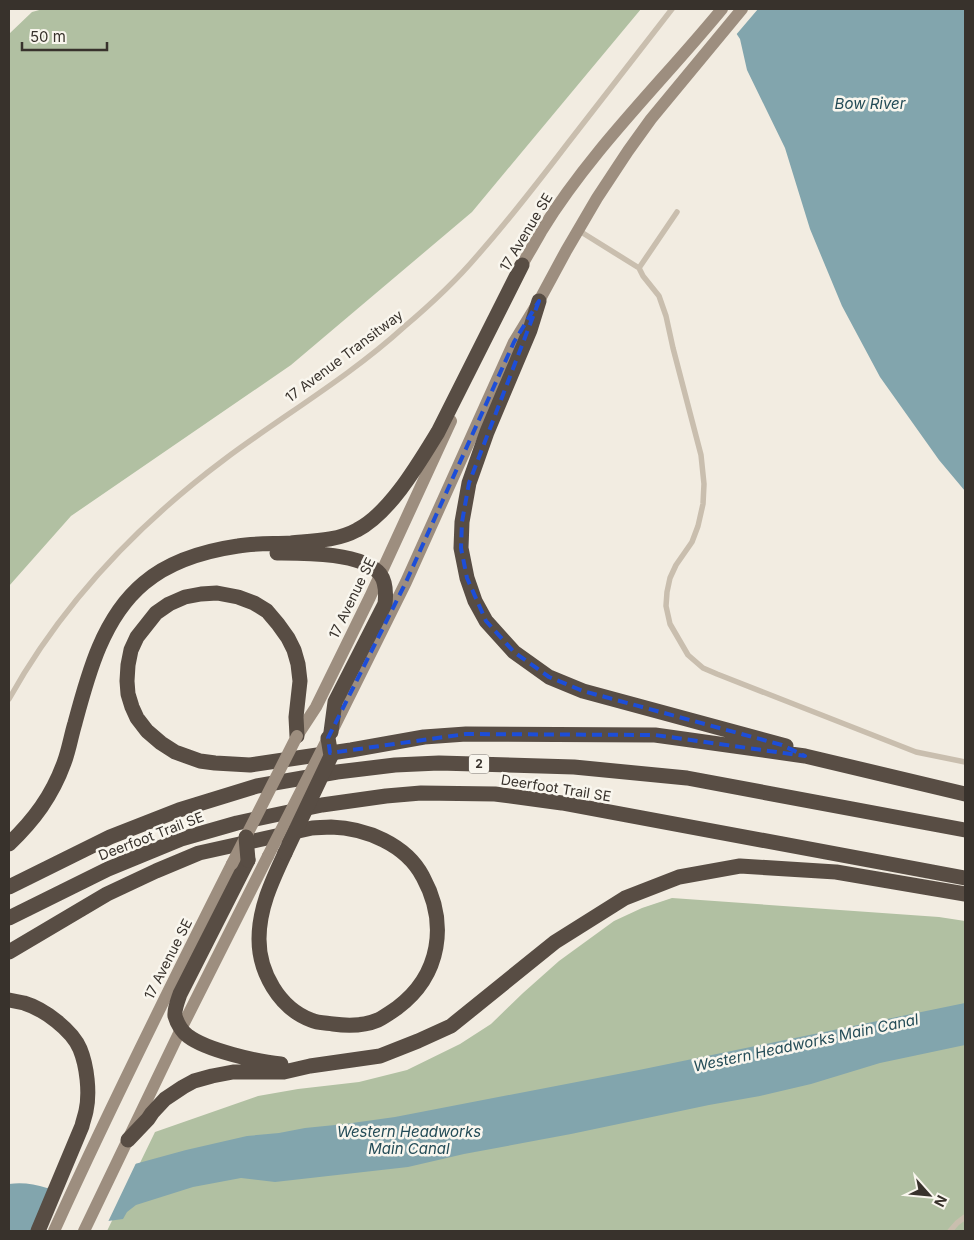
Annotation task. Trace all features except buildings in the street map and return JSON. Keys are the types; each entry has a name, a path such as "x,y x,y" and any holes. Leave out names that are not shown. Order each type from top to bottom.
{"highway":[{"path":"9,844 38,813 52,790 64,762 86,680 96,652 104,635 132,593 168,566 202,554 239,546 326,540 344,536 358,530 384,510 422,458 438,432 522,265"},
{"path":"539,301 530,330 487,432 469,483 462,522 460,548 467,578 475,601 486,621 514,652 549,676 583,691 782,745 804,756"},
{"path":"9,952 107,894 199,853 312,828 330,827 352,829 373,835 407,856 420,871 430,889 436,908 438,925 437,942 427,973 405,1002 377,1020 346,1026 311,1020 295,1011 281,999 272,986 259,955 259,927 262,912 274,878 285,853 331,756 330,735 335,702 385,604 386,594 381,575 368,564 331,555 299,553 202,554"},
{"path":"297,736 296,717 300,681 298,664 288,638 267,611 254,603 238,597 217,593 185,597 169,604 156,613 137,637 131,650 128,665 128,694 137,718 147,731 175,752 208,762 250,765 424,737 466,734 655,735 804,756 965,794"},
{"name":"Deerfoot Trail SE","path":"9,887 110,837 179,810 257,786 337,772 394,765 439,763 574,767 687,778 965,830"},
{"name":"Deerfoot Trail SE","path":"9,918 108,869 181,839 237,823 322,805 420,793 495,794 562,803 965,878"},
{"path":"246,837 248,860 180,994 175,1015 181,1029 187,1036 223,1052 272,1063 310,1066"},
{"path":"128,1140 165,1099 194,1081 233,1072 284,1072 310,1066 380,1056 452,1026 555,942 625,898 679,877 740,866 836,872 965,894"},
{"path":"9,1000 25,1003 58,1021 69,1032 80,1048 86,1072 86,1110 82,1126 38,1231"}],"main road":[{"name":"17 Avenue SE","path":"54,1231 161,1005 297,736 316,707 381,575 522,265 558,205 594,158 722,9"},
{"path":"84,1231 181,1029 410,575 514,342 597,198 628,151 742,9"}],"lane":[{"name":"17 Avenue Transitway","path":"9,699 35,656 83,591 147,524 224,460 377,351 464,271 513,214 672,9"},
{"path":"640,268 677,212"},
{"path":"578,230 640,268 643,276 659,296 666,316 701,455 704,484 703,504 698,526 692,542 676,565 670,578 667,592 666,606 670,624 688,655 703,668 884,740 916,752 965,762"},
{"path":"950,1231 965,1217"}],"highlighted area":[{"path":"539,301 469,483 462,522 461,548 467,578 486,621 514,652 549,677 583,691 782,745 805,756 655,735 466,734 330,753 328,738 406,582 514,342"}],"green space":[{"path":"43,9 641,9 472,212 291,365 71,516 9,586 9,34 32,12"},
{"path":"672,898 939,917 965,921 965,1231 107,1231 155,1132 258,1096 359,1082 407,1070 460,1044 491,1024 559,961 614,921 642,908"}],"water":[{"name":"Bow River","path":"720,9 965,9 965,491 939,460 880,377 842,306 810,229 785,148 747,70 740,39"},
{"name":"Western Headworks Main Canal","path":"965,1003 965,1045 880,1063 811,1084 408,1167 275,1182 241,1178 193,1187 136,1205 127,1212 123,1219 108,1221 76,1231 9,1231 9,1184 19,1183 47,1188 186,1150 247,1136 395,1117 639,1070"}],"pier":[{"path":"717,9 758,9 735,36"},
{"path":"137,1161 107,1224 84,1231 31,1231 51,1184"}]}
